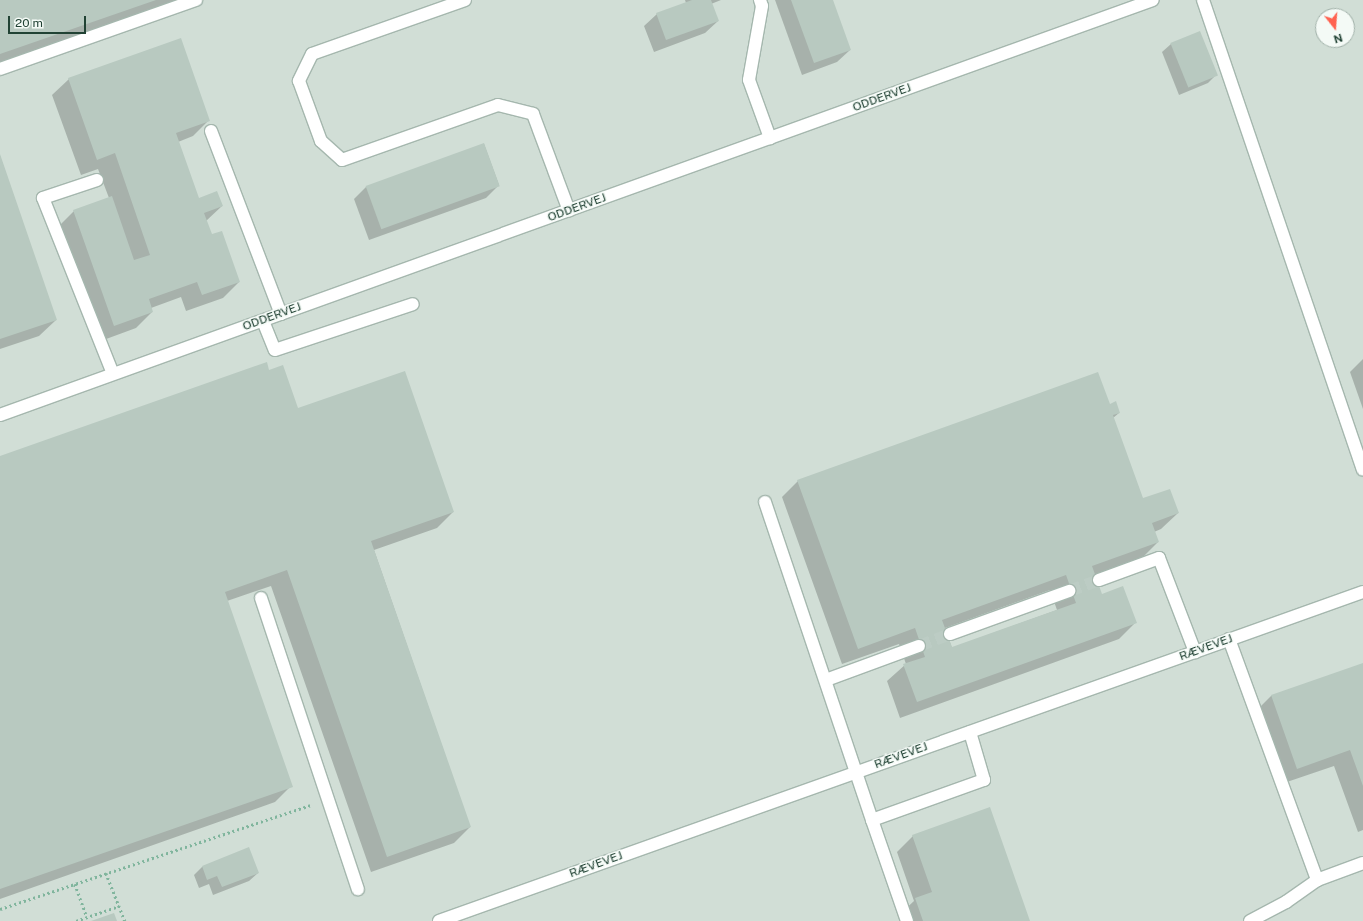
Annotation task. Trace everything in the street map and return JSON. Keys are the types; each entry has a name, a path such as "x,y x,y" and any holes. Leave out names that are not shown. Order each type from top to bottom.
{"street":[{"path":"0,69 196,0"},
{"path":"465,0 312,54 299,81 321,141 342,160 498,105 533,114 569,211"},
{"path":"760,0 762,6 749,80 770,138"},
{"name":"ODDERVEJ","path":"0,415 1153,0"},
{"path":"1203,0 1363,470"},
{"path":"211,130 282,314"},
{"path":"97,180 43,198 113,374"},
{"path":"263,321 275,350 413,304"},
{"path":"765,502 907,921"},
{"path":"1099,580 1159,558 1195,652"},
{"path":"950,634 1069,591"},
{"name":"RÆVEVEJ","path":"439,921 1363,592"},
{"path":"262,598 358,889"},
{"path":"1229,639 1318,880"},
{"path":"826,680 919,646"},
{"path":"872,820 984,780 970,732"},
{"path":"1250,921 1286,902 1318,880 1363,863"}],"path":[{"path":"0,909 328,799"},
{"path":"106,873 124,921"},
{"path":"75,884 87,917"},
{"path":"76,921 119,906"}],"shaded area":[{"path":"0,0 1363,0 1363,921 0,921"}],"building":[{"path":"0,0 156,0 0,54"},
{"path":"692,0 711,0 719,21 666,40 656,13"},
{"path":"791,0 833,0 851,50 814,63"},
{"path":"1200,31 1218,76 1188,87 1170,43"},
{"path":"181,38 210,121 176,133 199,198 217,191 223,206 204,213 212,234 222,231 240,282 202,295 197,282 149,299 153,312 114,326 73,210 112,196 134,260 150,255 115,153 97,160 68,78"},
{"path":"484,143 500,186 381,229 366,186"},
{"path":"0,154 57,320 0,339"},
{"path":"267,362 269,370 283,365 298,408 405,371 454,512 371,541 471,827 387,857 287,570 225,592 293,787 0,889 0,456"},
{"path":"1098,372 1110,404 1116,401 1120,413 1113,415 1143,498 1170,489 1179,513 1152,523 1159,542 1092,566 1102,594 1123,586 1137,623 917,702 903,664 925,657 915,628 858,649 797,480","holes":["1066,575 1076,603 952,647 942,620"]},
{"path":"1363,663 1363,786 1350,750 1297,769 1271,695"},
{"path":"990,807 1030,921 923,921 915,898 932,892 912,835"},
{"path":"249,847 259,873 222,887 217,876 207,880 202,866"},
{"path":"114,913 117,921 91,921"}],"tunnel":[{"path":"1069,591 1099,580"},
{"path":"919,646 950,634"}]}
